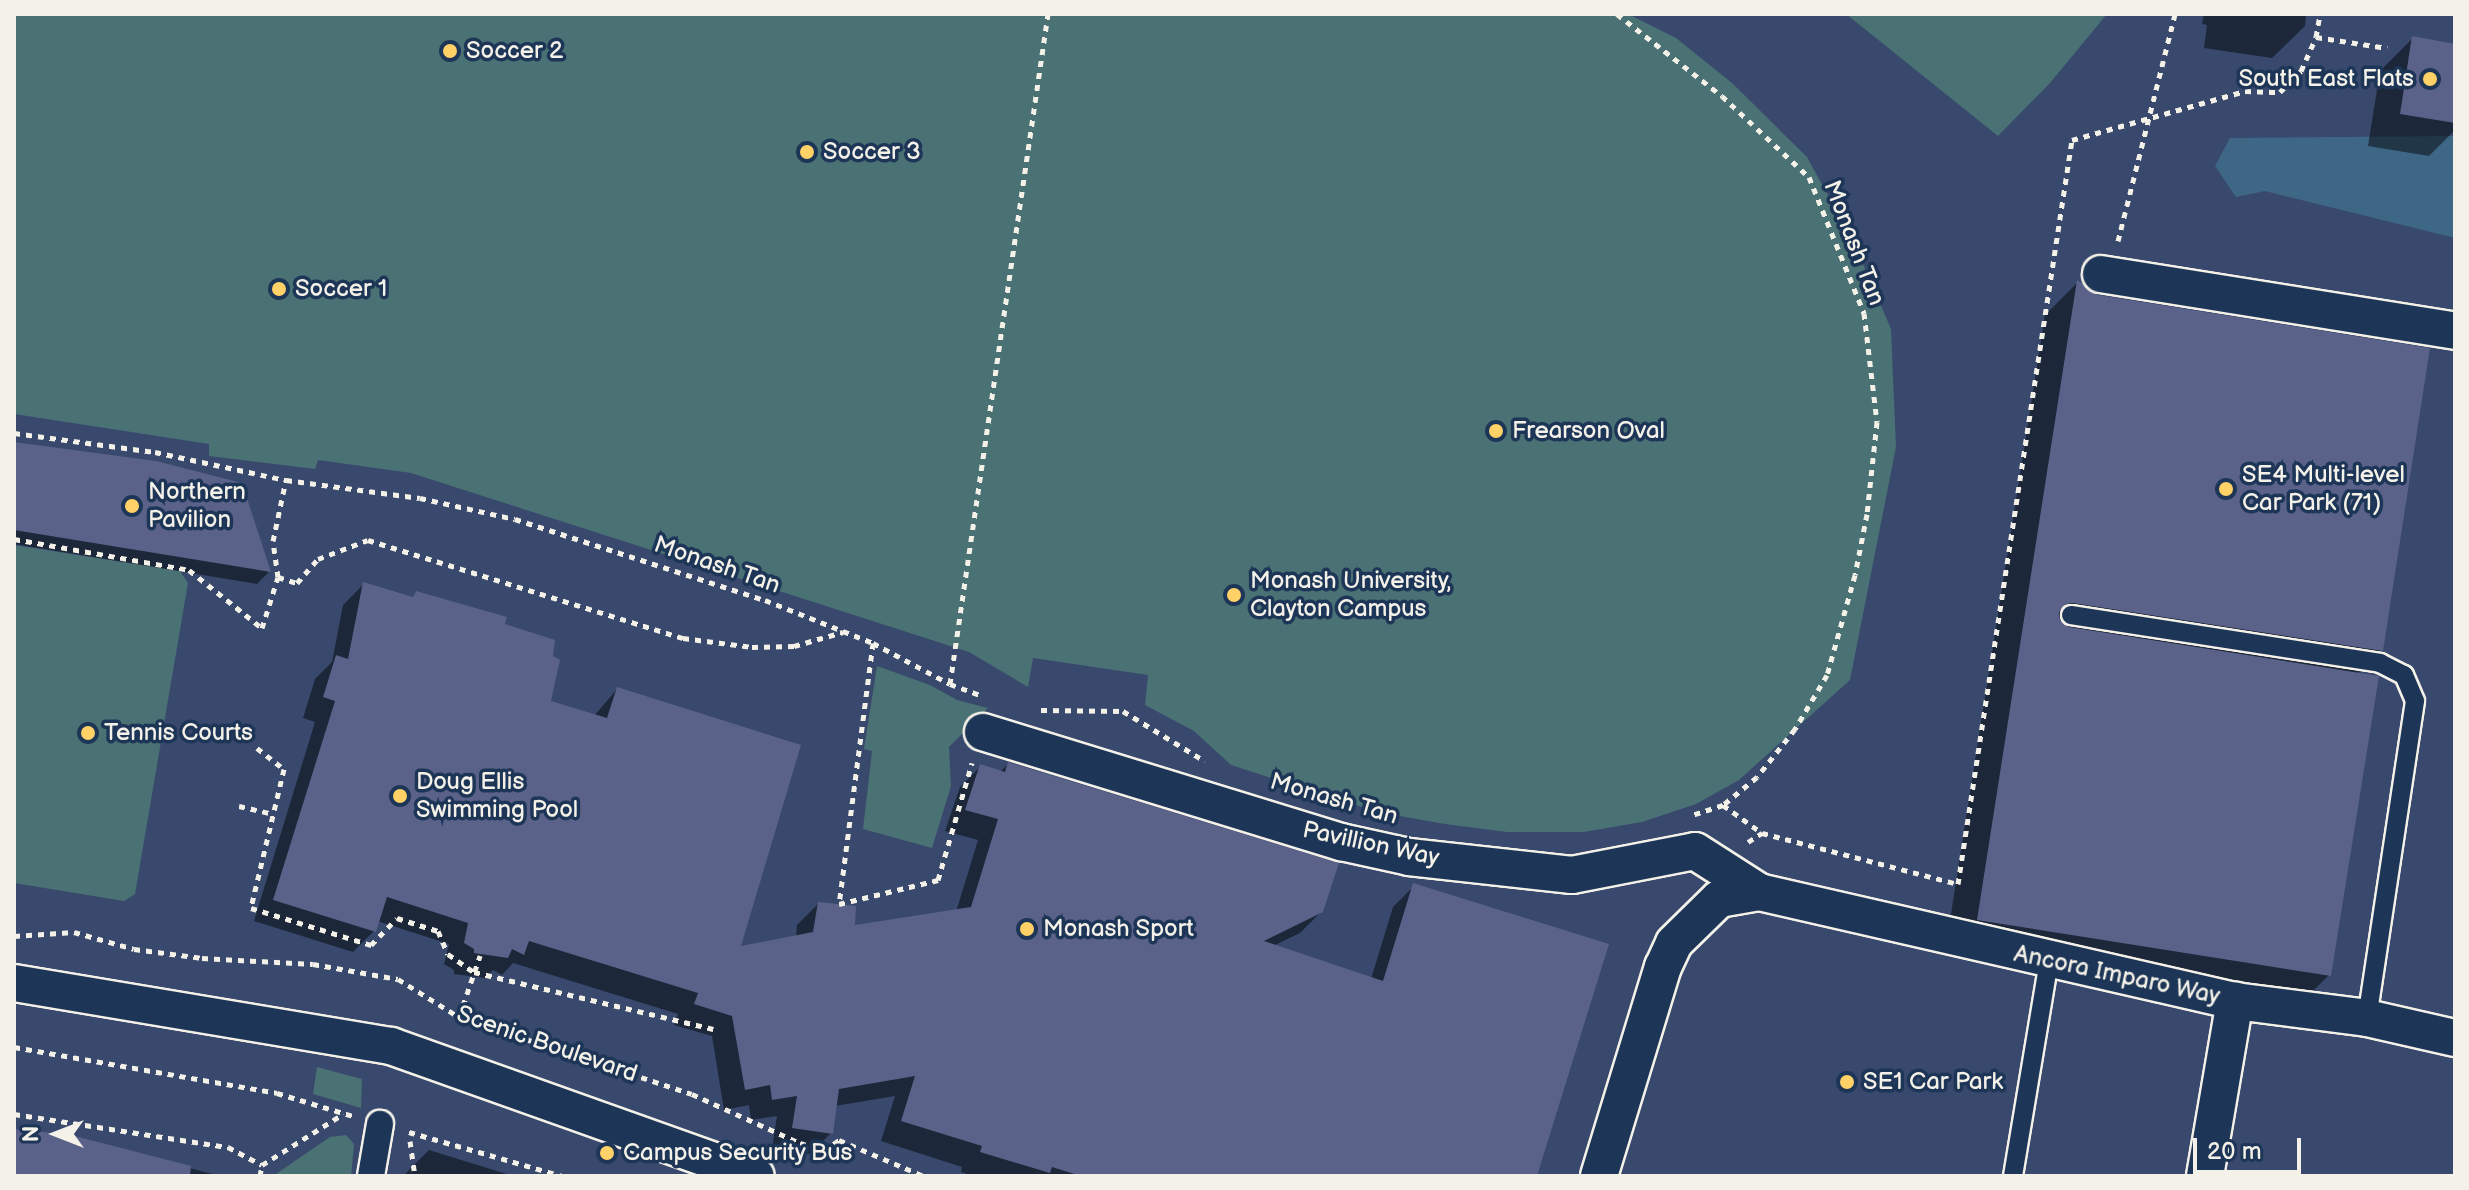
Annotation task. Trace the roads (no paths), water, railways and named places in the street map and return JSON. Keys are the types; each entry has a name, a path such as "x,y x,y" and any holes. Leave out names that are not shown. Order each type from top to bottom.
{"street":[{"path":"2101,274 2455,331"},
{"name":"Pavillion Way","path":"985,714 1341,842 1409,857 1572,875 1695,851 1759,892"},
{"path":"1599,1176 1654,995 1674,943 1719,899 1759,892"},
{"name":"Ancora Imparo Way","path":"1759,892 2049,961 2235,1001 2205,1176"},
{"path":"14,983 391,1046 756,1176"},
{"path":"2235,1001 2367,1018 2455,1038"},
{"path":"371,1176 380,1124"}],"lane":[{"path":"2071,615 2380,663 2404,675 2415,701 2367,1018"},
{"path":"2013,1176 2049,961"}],"place":[{"name":"Soccer 2","path":"450,51"},
{"name":"South East Flats","path":"2430,79"},
{"name":"Soccer 3","path":"807,152"},
{"name":"Soccer 1","path":"279,289"},
{"name":"Frearson Oval","path":"1496,431"},
{"name":"SE4 Multi-level Car Park (71)","path":"2226,489"},
{"name":"Northern Pavilion","path":"132,506"},
{"name":"Monash University, Clayton Campus","path":"1234,595"},
{"name":"Tennis Courts","path":"88,733"},
{"name":"Doug Ellis Swimming Pool","path":"400,796"},
{"name":"Monash Sport","path":"1027,929"},
{"name":"SE1 Car Park","path":"1847,1082"},
{"name":"Campus Security Bus","path":"607,1153"}]}
